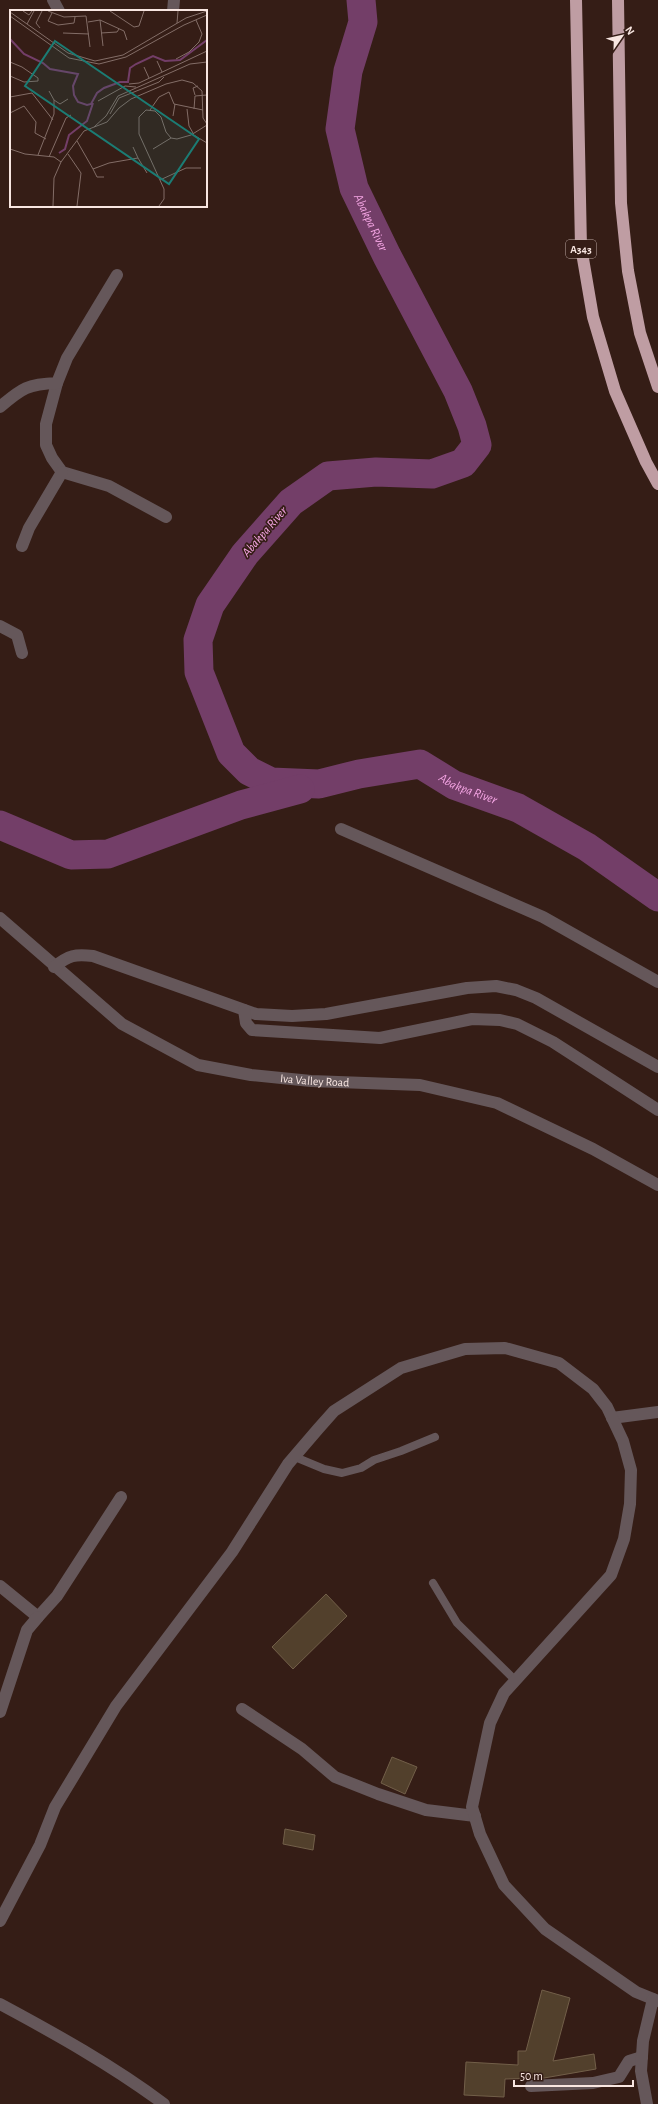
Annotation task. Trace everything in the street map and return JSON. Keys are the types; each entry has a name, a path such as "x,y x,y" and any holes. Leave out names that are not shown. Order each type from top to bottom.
{"highway":[{"name":"A343","path":"576,0 578,155 581,247 583,262 593,317 615,391 646,462 658,484"},
{"path":"618,0 621,203 628,271 640,333 658,388"}],"street":[{"path":"53,0 58,10"},
{"path":"173,10 174,0"},
{"path":"117,275 67,358 57,383 46,424 46,445 52,458 62,472 109,486 166,517"},
{"path":"0,407 21,389 38,384 57,383"},
{"path":"22,546 29,528 62,472"},
{"path":"0,626 17,635 22,653"},
{"path":"340,829 543,917 658,982"},
{"name":"Iva Valley Road","path":"0,918 54,967 122,1024 198,1065 252,1075 311,1081 420,1085 497,1103 593,1149 658,1185"},
{"path":"54,967 65,959 77,954 93,956 256,1014 292,1016 326,1014 467,988 496,986 516,990 536,998 658,1067"},
{"path":"244,1010 246,1023 252,1030 361,1038 380,1038 472,1019 500,1020 517,1024 553,1042 658,1110"},
{"path":"0,1921 40,1845 55,1807 116,1706 232,1552 295,1456 334,1411 401,1368 465,1349 505,1348 559,1363 593,1389 607,1407 622,1441 630,1470 630,1504 624,1539 611,1575 504,1693 490,1724 472,1807 480,1834 504,1885 545,1929 636,1992 656,2000 643,2041 641,2071 647,2104"},
{"path":"612,1418 658,1412"},
{"path":"0,1712 27,1630 57,1596 121,1497"},
{"path":"0,1586 38,1617"},
{"path":"242,1709 302,1749 335,1777 378,1794 426,1810 475,1816"},
{"path":"0,2004 69,2043 142,2088 164,2104"},
{"path":"531,2086 593,2083 619,2077 629,2061 642,2057"}],"lane":[{"path":"295,1456 324,1469 342,1473 361,1468 374,1460 435,1437"},
{"path":"433,1583 457,1622 515,1680"}],"building":[{"path":"326,1594 347,1616 293,1669 272,1647"},
{"path":"392,1757 417,1767 405,1794 381,1783"},
{"path":"285,1829 315,1835 313,1850 283,1844"},
{"path":"542,1990 570,1998 553,2061 594,2054 596,2069 544,2078 505,2079 504,2097 464,2095 466,2062 518,2065 518,2051 526,2051"}],"waterway":[{"name":"Abakpa River","path":"361,0 363,22 348,71 340,129 354,188 387,256 458,391 472,426 477,445 463,463 432,474 376,472 328,476 291,502 245,554 210,605 198,640 199,672 231,753 249,771 271,782 319,784 359,774 420,764 454,785 518,808 587,847 658,897"},
{"path":"0,825 71,855 108,854 241,805 300,789"}]}
